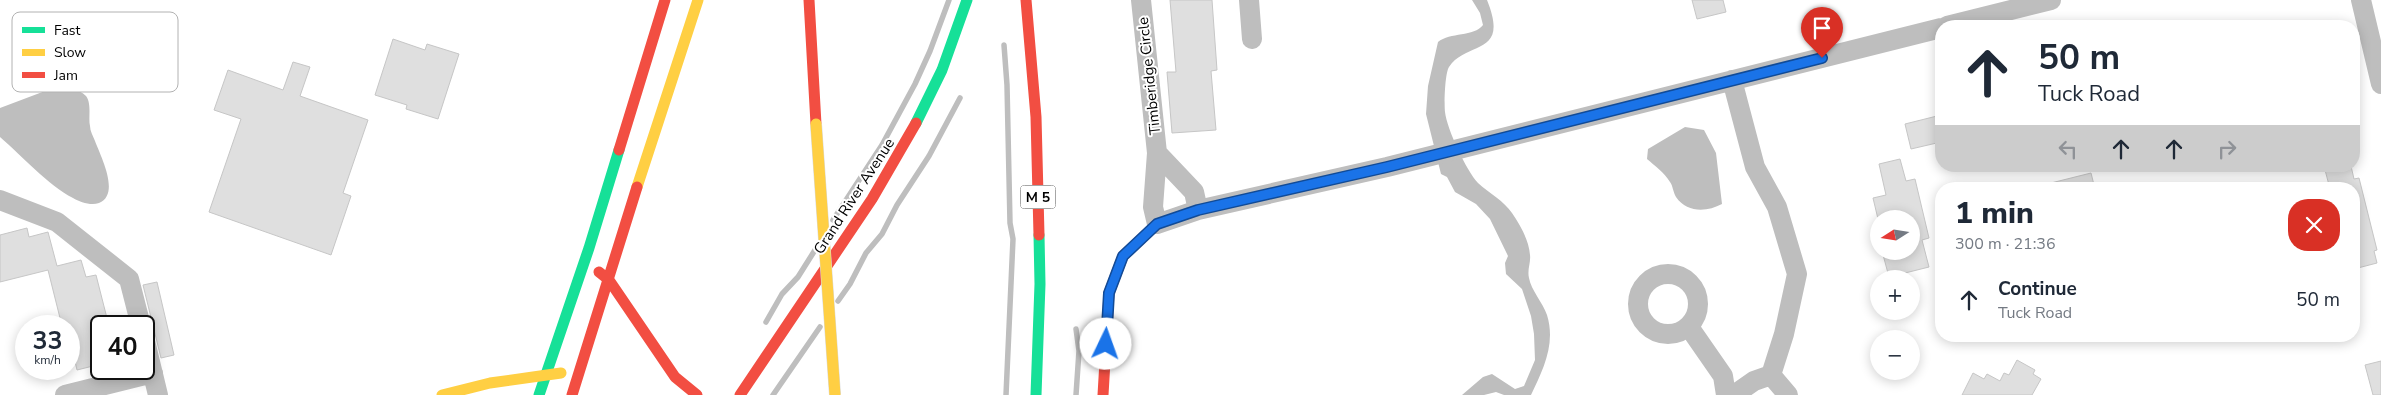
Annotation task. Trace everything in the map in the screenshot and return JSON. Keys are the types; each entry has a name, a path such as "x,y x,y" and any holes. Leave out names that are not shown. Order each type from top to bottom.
{"main road":[{"path":"539,395 589,248 664,0"},
{"path":"572,395 656,125 698,0"},
{"path":"809,0 835,395"},
{"name":"Grand River Avenue","path":"740,395 863,213 906,144 928,103 948,59 967,0"},
{"name":"M 5","path":"1026,0 1036,117 1040,284 1036,395"},
{"path":"637,91 656,125"},
{"path":"1103,395 1109,293 1123,256 1157,224"},
{"path":"589,248 597,270 609,280 675,377 697,395"},
{"path":"442,395 490,383 579,371"}],"street":[{"name":"Timberidge Circle","path":"1141,0 1157,152 1153,207 1157,224"},
{"path":"1249,0 1252,39"},
{"path":"1971,20 2051,0"},
{"path":"2360,0 2381,84"},
{"path":"1157,224 1198,210 1427,157 1935,29"},
{"path":"1732,80 1756,167 1777,207 1797,274 1784,334 1771,375"},
{"path":"1157,152 1194,192 1198,210"},
{"path":"0,200 57,222 129,279 138,315"},
{"path":"1689,327 1723,376 1726,395"},
{"path":"1734,395 1754,381 1771,375"},
{"path":"1771,375 1788,395"},
{"path":"65,395 125,380"},
{"path":"155,380 158,395"}],"shaded area":[{"path":"1472,0 1487,0 1493,18 1493,31 1490,39 1483,45 1466,53 1449,67 1445,95 1446,119 1453,139 1473,177 1509,209 1528,244 1530,258 1529,278 1547,315 1550,336 1544,366 1531,395 1504,395 1496,392 1484,395 1462,395 1483,377 1492,374 1515,389 1524,386 1535,360 1531,316 1522,289 1506,274 1505,263 1508,256 1490,219 1476,204 1455,192 1447,177 1441,174 1426,114 1428,86 1438,42 1449,37 1474,31 1483,25 1480,13"},
{"path":"42,92 80,92 86,96 89,107 90,130 104,164 109,183 105,198 99,203 82,202 45,178 0,137 0,108"},
{"path":"1685,127 1704,130 1716,153 1722,204 1716,207 1697,210 1686,206 1676,197 1665,175 1647,159 1648,149"}],"building":[{"path":"1170,0 1212,0 1217,70 1211,71 1216,130 1172,133 1167,72 1176,72"},
{"path":"1692,0 1723,0 1726,12 1697,19"},
{"path":"393,39 425,50 427,44 459,54 438,119 406,109 407,105 375,95"},
{"path":"293,62 310,67 300,96 368,120 343,193 351,196 331,255 209,212 241,119 214,110 228,70 283,90"},
{"path":"1935,116 1935,143 1911,149 1905,124"},
{"path":"1900,159 1906,181 1915,179 1929,238 1922,240 1929,267 1917,270 1887,270 1884,260 1920,260 1920,210 1876,210 1873,198 1886,195 1879,164"},
{"path":"2326,172 2352,172 2354,179 2359,178 2360,182 2328,182"},
{"path":"2091,173 2093,182 2055,182"},
{"path":"2360,182 2377,250 2374,251 2377,263 2360,267"},
{"path":"27,228 29,237 48,232 57,266 81,260 86,277 96,275 106,315 90,315 90,367 80,369 80,315 59,315 48,270 0,282 0,235"},
{"path":"157,282 174,355 161,358 155,334 155,315 150,315 143,285"},
{"path":"2017,360 2035,370 2033,374 2041,379 2032,395 1962,395 1973,373 1984,379 1987,374 2000,381 2004,373 2009,375"},
{"path":"2381,361 2381,395 2373,395 2365,365"}],"waterway":[{"path":"833,220 882,145 915,84 930,51 949,0"},
{"path":"1004,45 1007,85 1010,223 1013,239 1006,395"},
{"path":"838,301 850,284 866,253 882,234 897,205 929,156 960,98"},
{"path":"766,322 782,294 798,277 815,250"},
{"path":"773,395 820,327"},
{"path":"1076,329 1079,351 1076,395"}],"traffic: fast":[{"path":"916,123 942,70 967,0"},
{"path":"539,395 589,248 619,150"},
{"path":"1036,395 1040,284 1039,235"}],"traffic: slow":[{"path":"637,187 698,0"},
{"path":"816,124 835,395"},
{"path":"442,395 490,383 561,373"}],"traffic: jam":[{"path":"619,150 665,0"},
{"path":"809,0 816,124"},
{"path":"1026,0 1036,117 1039,235"},
{"path":"740,395 872,199 916,123"},
{"path":"572,395 637,187"},
{"path":"1103,395 1109,293 1123,256 1157,224"},
{"path":"599,272 609,280 675,377 697,395"}],"route":[{"path":"1106,344 1109,293 1123,256 1157,224 1198,210 1387,167 1822,58"}]}
